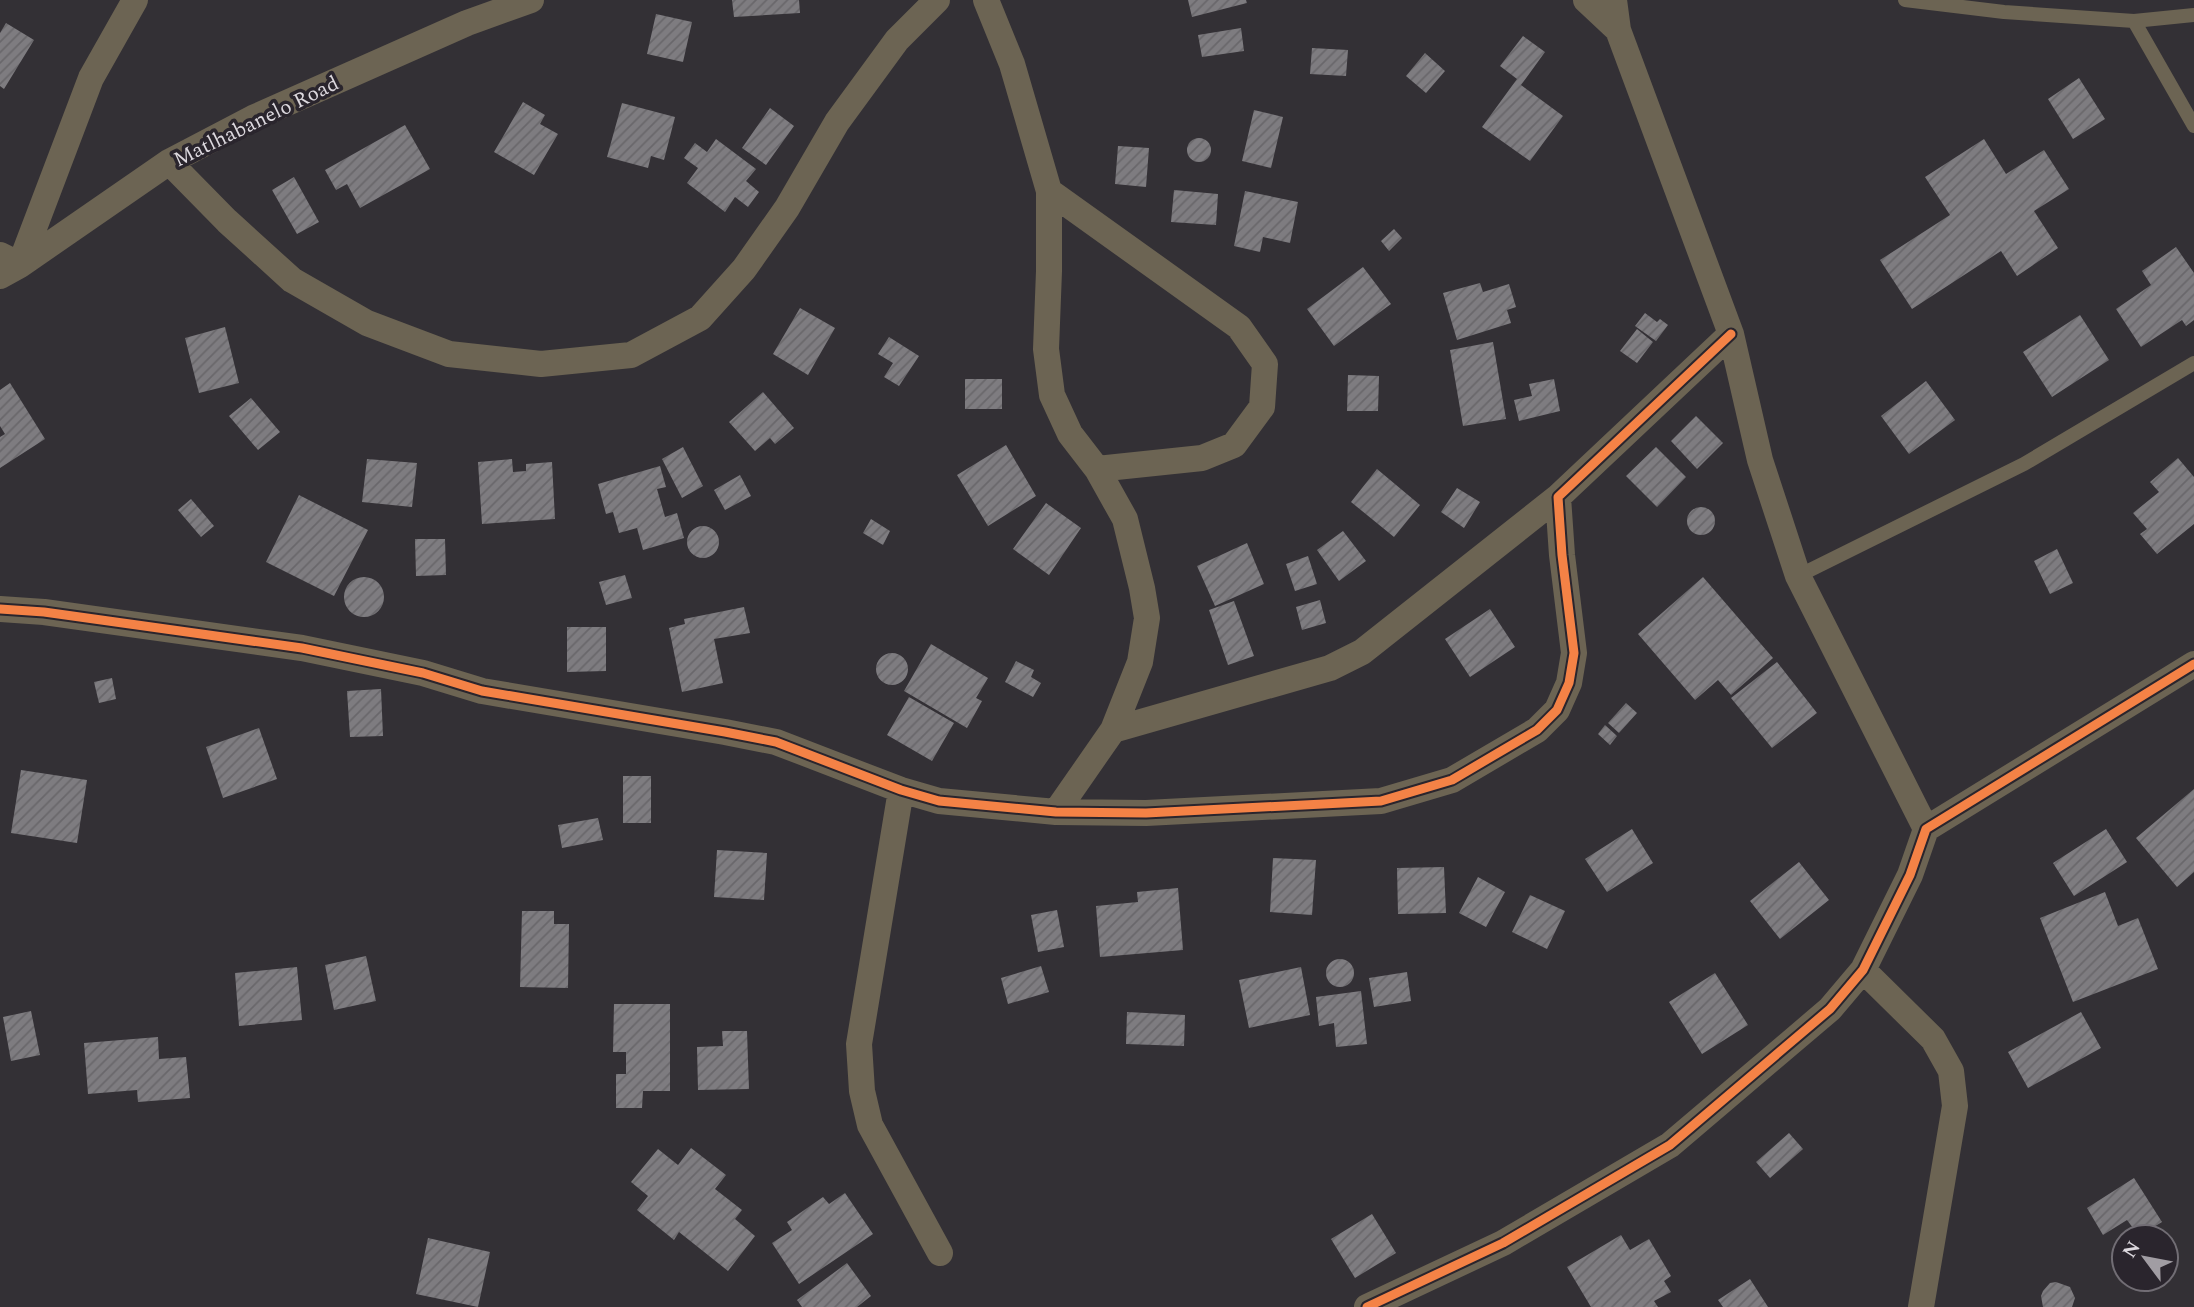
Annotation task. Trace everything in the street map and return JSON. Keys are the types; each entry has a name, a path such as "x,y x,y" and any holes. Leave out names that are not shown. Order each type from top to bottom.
{"street":[{"path":"7,265 91,78 135,0"},
{"name":"Matlhabanelo Road","path":"7,265 169,162 253,118 467,23 531,0"},
{"path":"169,162 227,221 292,280 367,323 449,354 541,364 631,355 700,318 744,269 787,208 845,112 897,40 937,0"},
{"path":"986,0 1012,64 1049,191 1046,349 1052,395 1070,434 1097,469 1125,519 1147,618 1140,662 1113,730 1056,812"},
{"path":"1586,0 1618,30"},
{"path":"1614,0 1618,30 1731,334 1760,460 1798,576 1926,829"},
{"path":"1049,191 1240,327 1265,364 1262,407 1234,444 1202,458 1097,469"},
{"path":"1113,730 1330,668 1362,652 1558,497 1731,334"},
{"path":"0,609 56,614 302,648 423,673 482,691 725,732 776,743 901,790 939,801 1056,812 1146,813 1381,801 1452,780 1537,730 1557,710 1569,683 1574,653 1558,497"},
{"path":"1367,1307 1503,1243 1670,1145 1830,1009 1863,970 1910,875 1926,829 2194,664"},
{"path":"901,790 859,1044 862,1091 870,1125 940,1253"},
{"path":"1863,970 1933,1039 1951,1072 1955,1106 1922,1307"}],"lane":[{"path":"1905,0 2004,12 2134,21 2194,15"},
{"path":"2134,21 2194,126"},
{"path":"1798,576 2024,464 2194,363"}],"building":[{"path":"732,0 799,0 800,13 734,17"},
{"path":"1188,0 1246,0 1247,3 1192,17"},
{"path":"656,14 692,22 683,62 647,54"},
{"path":"6,23 34,40 4,89 0,86 0,33"},
{"path":"1241,28 1244,51 1202,57 1198,35"},
{"path":"1523,36 1545,52 1521,85 1563,116 1530,161 1482,127 1517,79 1500,66"},
{"path":"1312,48 1348,50 1346,76 1310,74"},
{"path":"1425,53 1445,71 1426,93 1406,76"},
{"path":"2079,78 2105,119 2073,139 2048,99"},
{"path":"523,102 545,115 540,124 558,134 534,175 494,152"},
{"path":"622,103 675,117 664,160 651,156 648,168 607,157"},
{"path":"770,108 794,126 766,165 742,148"},
{"path":"1254,110 1283,117 1271,168 1242,161"},
{"path":"405,125 430,169 360,208 347,184 336,190 325,170"},
{"path":"1199,138 1208,141 1211,150 1208,159 1199,162 1190,159 1187,150 1190,141"},
{"path":"716,139 756,169 746,181 759,192 748,207 735,197 725,212 687,183 698,168 684,158 695,143 707,152"},
{"path":"1984,139 2006,174 2044,150 2069,189 2034,211 2058,248 2017,276 2001,251 1912,309 1880,260 1950,215 1925,177"},
{"path":"1118,146 1149,148 1146,187 1115,184"},
{"path":"294,177 319,222 297,234 272,190"},
{"path":"1174,190 1218,194 1216,225 1171,222"},
{"path":"1245,191 1298,202 1290,243 1263,237 1260,252 1234,246"},
{"path":"1394,229 1402,238 1389,251 1381,241"},
{"path":"2176,247 2194,273 2194,320 2186,326 2182,320 2141,347 2116,309 2151,285 2142,271"},
{"path":"1363,267 1391,304 1334,346 1307,309"},
{"path":"1480,283 1483,292 1509,284 1516,307 1507,310 1511,323 1457,340 1443,293"},
{"path":"800,308 835,328 808,375 773,354"},
{"path":"1645,313 1657,322 1660,319 1668,325 1656,341 1635,326"},
{"path":"2080,315 2109,360 2052,397 2023,352"},
{"path":"225,327 239,383 199,393 185,338"},
{"path":"1637,329 1653,342 1637,363 1620,351"},
{"path":"889,337 919,356 899,386 884,377 893,363 878,354"},
{"path":"1493,342 1506,419 1463,426 1450,350"},
{"path":"1348,375 1379,376 1378,411 1347,411"},
{"path":"965,379 1002,379 1002,409 965,409"},
{"path":"1554,379 1560,411 1519,421 1514,400 1532,396 1529,384"},
{"path":"1926,381 1955,420 1909,454 1881,416"},
{"path":"10,383 45,439 0,468 0,437 5,434 0,426 0,390"},
{"path":"763,392 794,428 775,444 770,438 755,451 729,422"},
{"path":"251,398 280,432 258,450 229,416"},
{"path":"1696,416 1723,443 1697,469 1671,441"},
{"path":"1006,445 1036,496 988,526 957,475"},
{"path":"683,447 703,486 682,498 662,459"},
{"path":"1656,447 1686,477 1657,507 1626,476"},
{"path":"2178,458 2194,477 2194,524 2157,554 2140,534 2147,529 2133,513 2159,492 2150,482"},
{"path":"367,459 417,463 412,507 362,502"},
{"path":"512,459 513,472 526,471 526,464 552,462 555,519 482,524 478,462"},
{"path":"660,466 666,487 657,489 665,517 677,513 684,538 643,550 637,528 619,533 613,512 606,514 598,484"},
{"path":"1377,469 1420,505 1394,537 1351,502"},
{"path":"740,475 751,496 725,510 714,490"},
{"path":"1457,488 1480,502 1464,528 1441,512"},
{"path":"299,495 368,530 334,596 266,562"},
{"path":"191,499 214,526 201,537 178,510"},
{"path":"1046,503 1081,528 1049,575 1013,549"},
{"path":"1701,507 1711,511 1715,521 1711,531 1701,535 1691,531 1687,521 1691,511"},
{"path":"871,519 890,531 883,545 863,533"},
{"path":"703,526 714,531 719,542 714,553 703,558 692,553 687,542 692,531"},
{"path":"1343,531 1366,561 1339,581 1317,550"},
{"path":"415,539 445,539 446,575 416,576"},
{"path":"1247,543 1264,584 1215,606 1197,566"},
{"path":"2057,549 2073,583 2050,594 2034,561"},
{"path":"1308,556 1317,584 1295,591 1286,564"},
{"path":"625,575 632,598 606,605 599,582"},
{"path":"364,577 378,583 384,597 378,611 364,617 350,611 344,597 350,583"},
{"path":"1703,577 1773,658 1731,695 1718,680 1695,700 1638,634"},
{"path":"1320,600 1326,623 1302,630 1296,607"},
{"path":"1234,601 1254,656 1228,665 1209,610"},
{"path":"744,607 750,633 714,639 723,683 682,692 669,628 685,624 684,619"},
{"path":"1490,609 1515,647 1470,677 1445,639"},
{"path":"567,627 606,627 606,671 567,672"},
{"path":"931,644 988,678 976,698 982,701 967,728 904,691"},
{"path":"892,653 903,658 908,669 903,680 892,685 881,680 876,669 881,658"},
{"path":"1016,661 1034,670 1031,677 1041,683 1033,697 1005,682"},
{"path":"1777,662 1817,713 1772,748 1731,698"},
{"path":"112,678 116,699 99,703 94,682"},
{"path":"381,689 383,736 350,737 347,691"},
{"path":"909,697 954,723 932,761 887,735"},
{"path":"1626,703 1637,713 1619,733 1608,723"},
{"path":"1605,725 1617,736 1610,745 1598,734"},
{"path":"259,728 277,779 223,798 206,747"},
{"path":"21,770 87,780 77,843 11,833"},
{"path":"623,776 651,776 651,823 623,823"},
{"path":"2194,789 2194,872 2177,887 2136,838"},
{"path":"598,818 603,840 562,848 558,825"},
{"path":"1632,829 1653,863 1607,892 1585,859"},
{"path":"2106,829 2127,862 2074,896 2053,863"},
{"path":"717,850 767,853 764,900 714,897"},
{"path":"1273,858 1316,860 1312,915 1270,912"},
{"path":"1799,862 1829,900 1780,939 1750,901"},
{"path":"1444,867 1446,913 1398,914 1397,868"},
{"path":"1478,877 1505,892 1486,927 1459,913"},
{"path":"1178,888 1183,950 1100,957 1096,906 1138,902 1137,892"},
{"path":"2105,892 2118,926 2138,918 2158,969 2073,1002 2040,918"},
{"path":"1530,895 1565,911 1547,949 1512,932"},
{"path":"1057,910 1064,947 1038,952 1031,915"},
{"path":"522,911 554,911 554,924 569,924 568,988 520,987"},
{"path":"366,956 376,1001 334,1010 325,965"},
{"path":"1340,959 1350,963 1354,973 1350,983 1340,987 1330,983 1326,973 1330,963"},
{"path":"1041,966 1049,992 1008,1004 1001,978"},
{"path":"297,967 302,1020 239,1026 235,973"},
{"path":"1301,967 1310,1015 1249,1028 1239,980"},
{"path":"1407,972 1411,1001 1374,1007 1369,978"},
{"path":"1715,973 1748,1025 1702,1054 1669,1002"},
{"path":"1361,991 1367,1044 1336,1047 1334,1023 1319,1026 1316,997"},
{"path":"614,1004 670,1004 670,1091 643,1091 642,1108 616,1108 616,1074 626,1074 626,1052 613,1052"},
{"path":"31,1011 40,1055 11,1061 3,1017"},
{"path":"1127,1012 1185,1015 1184,1046 1126,1044"},
{"path":"2081,1012 2101,1048 2028,1088 2008,1052"},
{"path":"722,1031 747,1031 749,1089 698,1090 697,1047 723,1046"},
{"path":"158,1037 159,1059 186,1057 190,1098 138,1102 137,1090 88,1094 84,1043"},
{"path":"1789,1133 1803,1149 1770,1178 1756,1162"},
{"path":"691,1148 726,1175 715,1189 742,1210 735,1219 755,1236 728,1271 679,1232 674,1240 637,1210 648,1196 631,1182 658,1149 678,1165"},
{"path":"2134,1178 2162,1222 2129,1223 2127,1220 2122,1223 2110,1223 2110,1231 2103,1235 2087,1208"},
{"path":"845,1193 873,1234 799,1284 772,1243 792,1230 787,1222 823,1197 829,1204"},
{"path":"1372,1214 1396,1253 1355,1278 1331,1239"},
{"path":"1621,1235 1630,1250 1649,1239 1671,1276 1664,1281 1671,1292 1654,1301 1658,1307 1591,1307 1567,1267"},
{"path":"428,1238 490,1252 478,1307 416,1294"},
{"path":"847,1263 871,1296 857,1307 802,1307 797,1300"},
{"path":"1750,1279 1768,1307 1723,1307 1718,1300"},
{"path":"2056,1282 2070,1287 2075,1298 2072,1307 2043,1307 2043,1291 2050,1283"}],"cycle path":[{"path":"0,609 44,612 302,648 423,673 482,691 776,742 901,790 939,801 1056,812 1146,813 1381,801 1452,780 1537,730 1557,710 1569,683 1574,653 1558,497 1731,334"},
{"path":"1367,1307 1503,1243 1670,1145 1830,1009 1863,970 1910,875 1926,829 2194,664"}]}
